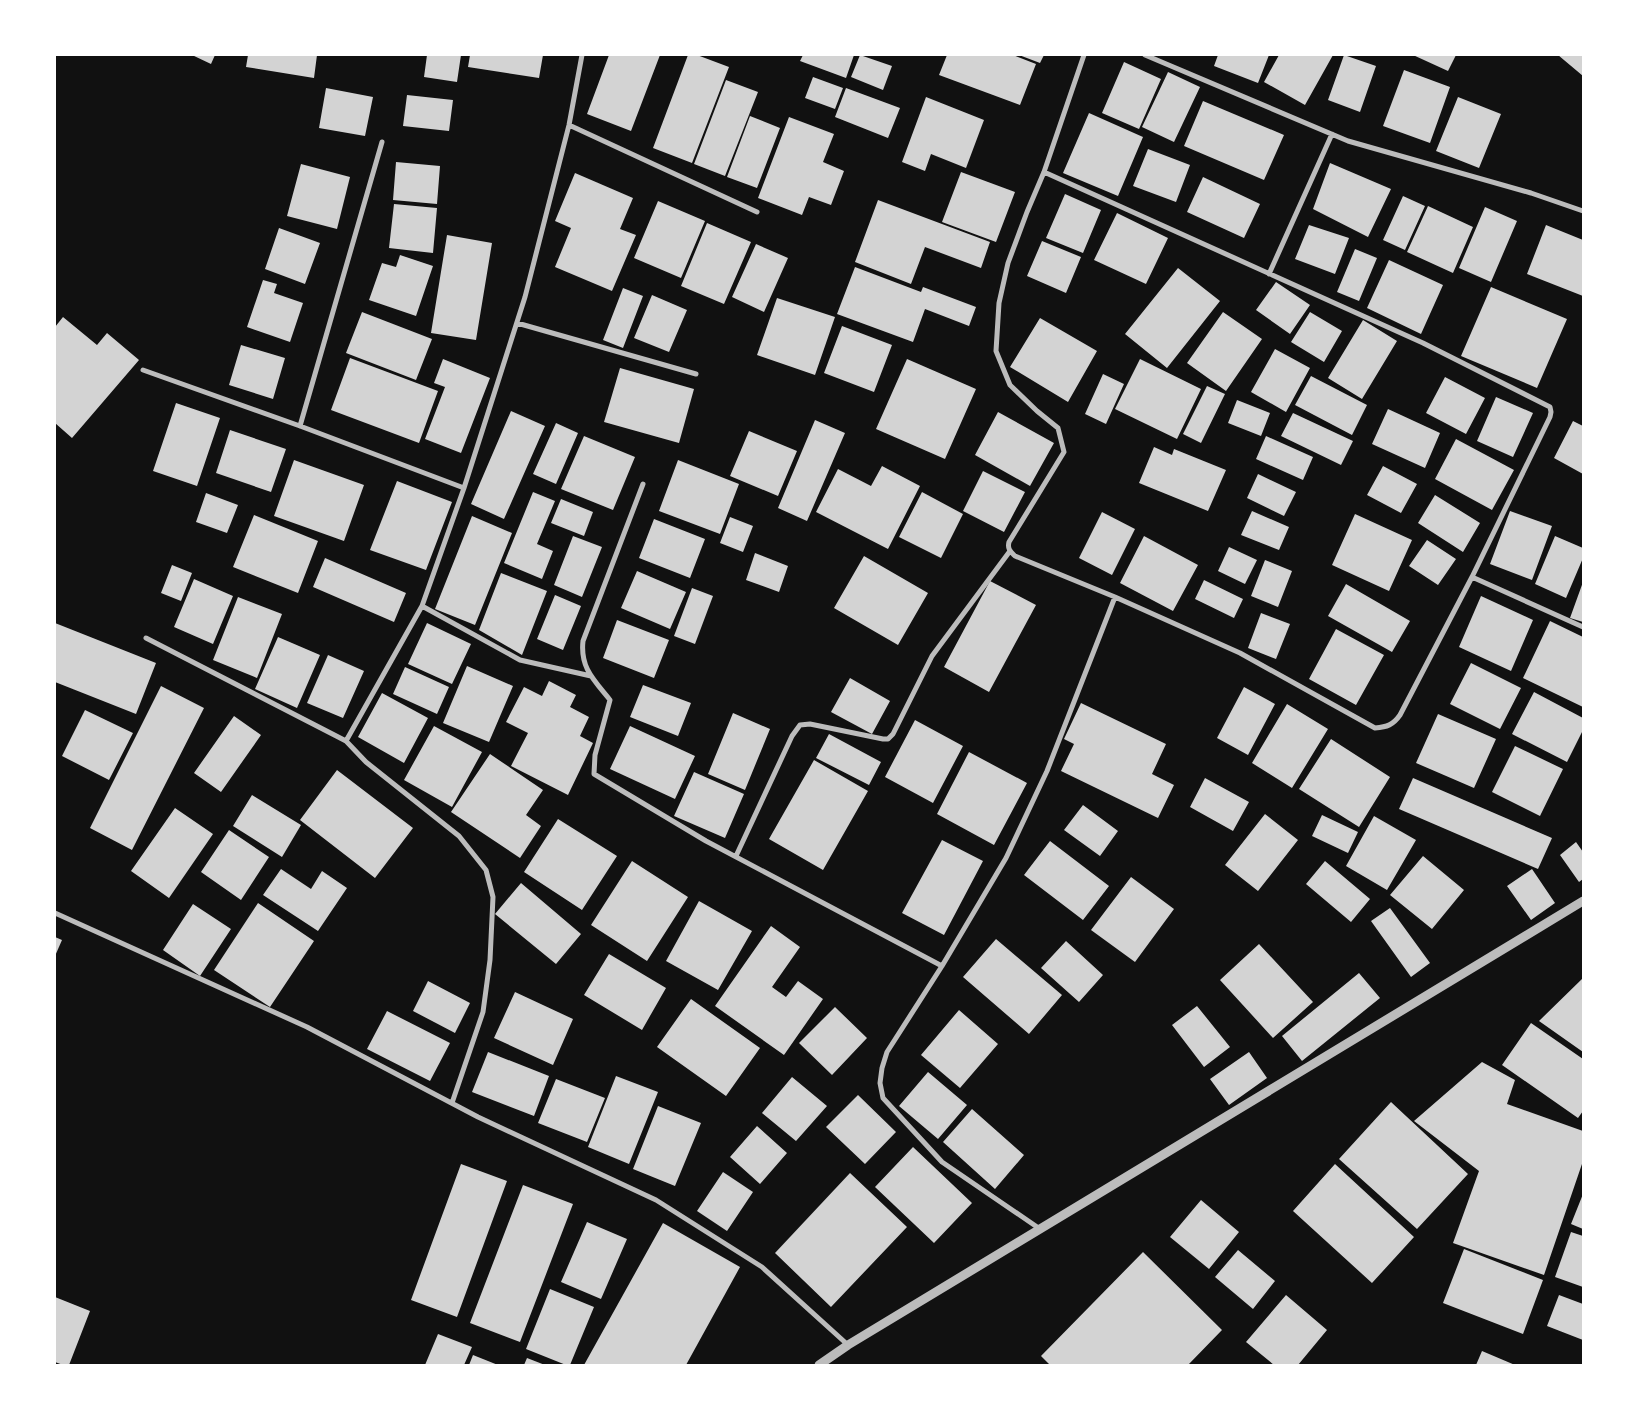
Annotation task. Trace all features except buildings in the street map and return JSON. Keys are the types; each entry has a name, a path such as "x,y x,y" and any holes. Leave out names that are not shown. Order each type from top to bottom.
{"street":[{"path":"346,741 422,606 464,488 517,322 569,125 582,55"},
{"path":"1044,172 1423,343 1550,407 1550,417 1472,577 1400,715 1393,724 1385,728 1375,728 1240,654 1115,597 1015,556 1010,551 1009,542 1064,452 1058,428 1037,411 1010,384 996,350 999,303 1008,263 1044,172 1084,55"},
{"path":"1145,55 1348,141 1531,193 1583,212"},
{"path":"569,125 757,212"},
{"path":"1269,274 1332,134"},
{"path":"300,426 382,142"},
{"path":"517,322 696,374"},
{"path":"143,370 300,426 464,488"},
{"path":"643,484 583,641 582,653 584,663 591,676 610,700 594,755 594,774 706,840 942,966"},
{"path":"736,856 792,736 800,725 810,724 888,739 893,734 932,656 1010,551"},
{"path":"1472,577 1583,627"},
{"path":"1040,1229 942,1162 883,1098 880,1083 882,1068 888,1052 1006,858 1047,771 1115,597"},
{"path":"422,606 520,660 591,676"},
{"path":"146,638 346,741 366,762 459,836 486,870 493,897 490,960 483,1012 452,1103"},
{"path":"818,1365 848,1345 1583,900"},
{"path":"55,913 307,1027 452,1103 656,1200 762,1267 848,1345"}]}
